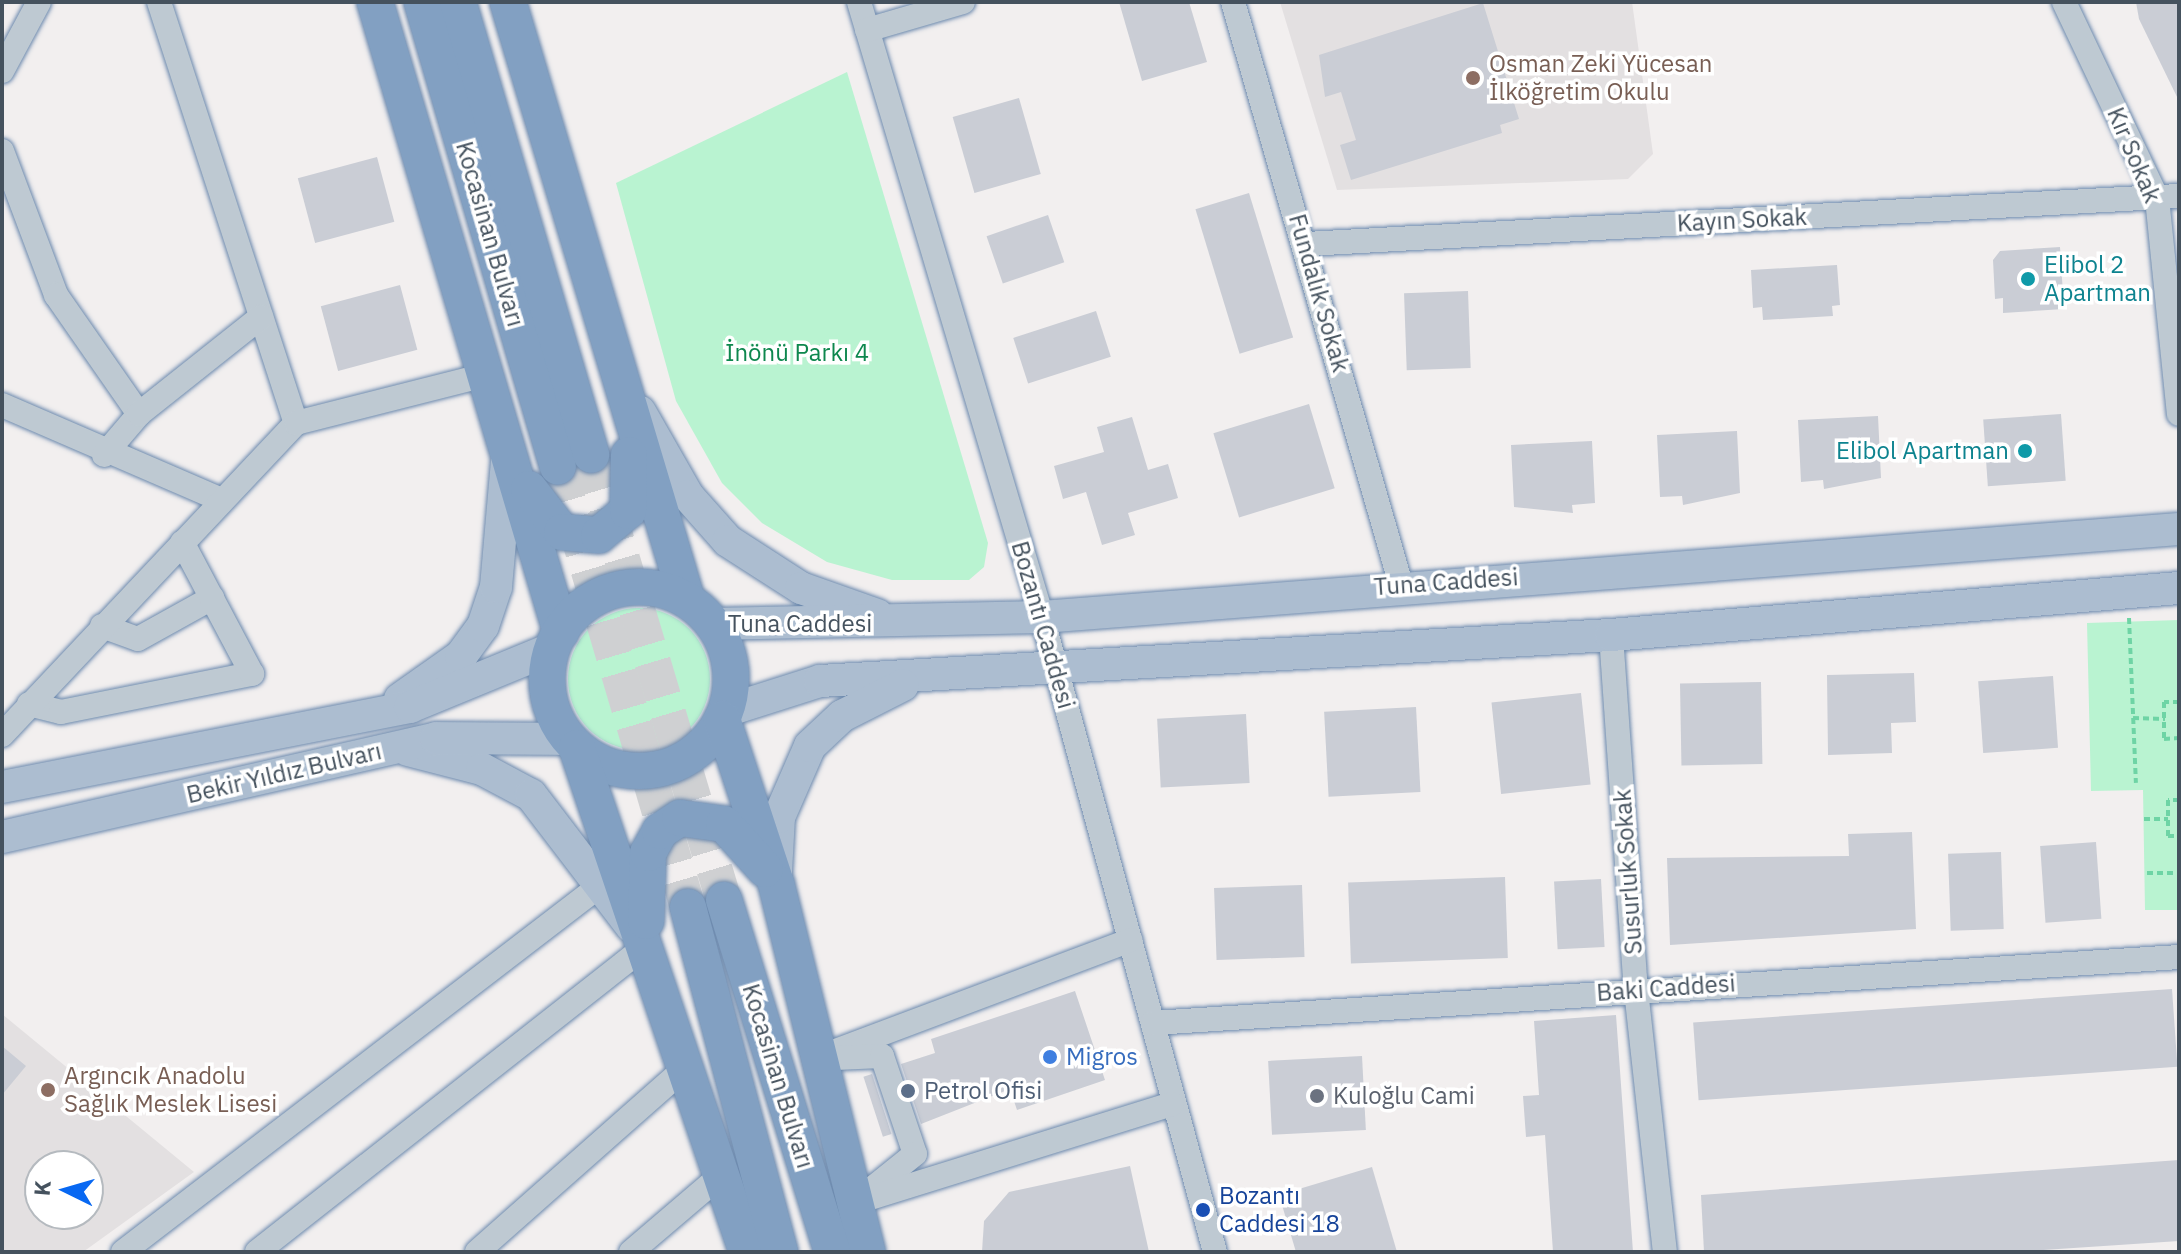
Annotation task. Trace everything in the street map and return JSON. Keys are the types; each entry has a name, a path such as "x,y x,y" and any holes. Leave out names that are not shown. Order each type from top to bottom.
{"highway":[{"path":"375,2 508,449 557,640 550,702 573,743 688,1065 747,1252"},
{"name":"Kocasinan Bulvarı","path":"422,2 575,460 458,2"},
{"path":"508,2 687,600"},
{"path":"508,449 552,525 587,538 611,529 628,511 633,486 619,373"},
{"path":"557,640 585,605 617,590 653,588 687,600 713,624 729,657 724,715 776,883 867,1252"},
{"path":"573,743 608,766 661,769 694,754 724,715"},
{"path":"645,947 648,853 669,823 691,815 724,824 776,883"},
{"name":"Kocasinan Bulvarı","path":"724,900 832,1252"},
{"name":"Kocasinan Bulvarı","path":"688,907 780,1252"}],"main road":[{"path":"619,373 675,476 728,541 801,588 912,622"},
{"path":"382,710 448,668 483,626 496,587 508,449"},
{"name":"Tuna Caddesi","path":"713,624 1042,617 1401,585 2179,529"},
{"path":"724,715 820,681 1056,672 1611,635 2179,588"},
{"name":"Bekir Yıldız Bulvarı","path":"2,787 460,692 557,640"},
{"path":"776,883 779,817 810,746 859,705 922,677"},
{"name":"Bekir Yıldız Bulvarı","path":"2,837 463,735 573,743"},
{"path":"389,749 461,762 517,785 559,824 645,947"}],"street":[{"path":"2,71 39,2"},
{"path":"159,2 296,423"},
{"name":"Bozantı Caddesi","path":"859,2 1042,617 1131,940 1172,1104 1215,1252"},
{"path":"867,30 963,2"},
{"name":"Fundalık Sokak","path":"1233,2 1306,244 1401,585"},
{"name":"Kır Sokak","path":"2064,2 2168,197 2179,414"},
{"path":"2,151 56,295 139,414"},
{"name":"Kayın Sokak","path":"1306,244 2168,197"},
{"path":"104,455 139,414 261,317"},
{"path":"2,735 296,423 486,375"},
{"path":"2,406 104,455 222,500"},
{"path":"29,704 61,712 252,674 182,542"},
{"path":"102,626 138,639 212,598"},
{"name":"Susurluk Sokak","path":"1611,635 1636,990 1665,1252"},
{"path":"123,1252 602,884"},
{"path":"817,1058 1131,940"},
{"path":"257,1252 645,947"},
{"name":"Baki Caddesi","path":"1153,1023 2179,957"},
{"path":"817,1058 882,1056 915,1154 854,1203"},
{"path":"477,1252 688,1065"},
{"path":"854,1203 1172,1104"},
{"path":"631,1252 721,1175 738,1252"}],"path":[{"path":"2128,592 2136,783"},
{"path":"2179,702 2164,702 2164,739 2179,738"},
{"path":"2133,718 2165,719"},
{"path":"2179,800 2168,800 2168,836 2179,836"},
{"path":"2144,819 2168,819"},
{"path":"2147,873 2179,873"}],"shaded area":[{"name":"Osman Zeki Yücesan İlköğretim Okulu","path":"1280,2 1632,2 1653,154 1628,179 1337,190"},
{"name":"Argıncık Anadolu Sağlık Meslek Lisesi","path":"2,1014 194,1172 83,1252 2,1252"}],"green space":[{"name":"İnönü Parkı 4","path":"847,72 988,543 984,567 969,580 892,580 827,562 762,523 722,483 676,401 616,183"},
{"path":"639,608 666,613 689,629 705,652 710,679 705,706 689,729 666,745 639,750 612,745 589,729 573,706 568,679 573,652 589,629 612,613"},
{"path":"2179,620 2179,910 2145,910 2143,790 2091,791 2087,623"}],"building":[{"path":"1119,2 1189,2 1207,62 1142,81"},
{"path":"2136,2 2179,2 2179,101 2139,19"},
{"path":"1483,3 1519,119 1500,125 1502,133 1351,180 1340,145 1356,140 1341,92 1325,97 1319,55"},
{"path":"1019,98 1041,174 974,193 953,117"},
{"path":"377,157 394,222 315,243 298,178"},
{"path":"1249,193 1293,337 1240,354 1195,209"},
{"path":"1048,215 1064,262 1003,283 987,236"},
{"name":"Elibol 2 Apartman","path":"2060,247 2064,309 2003,313 2003,298 1995,299 1993,260 2000,251"},
{"path":"1837,265 1840,305 1832,306 1833,316 1763,320 1762,307 1753,308 1751,270"},
{"path":"400,285 417,350 338,371 321,306"},
{"path":"1468,291 1471,368 1407,370 1404,293"},
{"path":"1096,311 1111,357 1028,384 1013,338"},
{"path":"1309,404 1335,488 1239,517 1213,433"},
{"name":"Elibol Apartman","path":"2061,414 2066,481 1988,486 1983,419"},
{"path":"1878,416 1881,478 1824,489 1823,480 1801,482 1798,420"},
{"path":"1132,417 1148,470 1168,464 1178,498 1128,513 1135,535 1102,545 1086,492 1063,499 1054,466 1104,452 1097,427"},
{"path":"1737,431 1740,493 1683,505 1682,496 1660,497 1657,435"},
{"path":"1592,441 1595,503 1572,505 1573,513 1514,507 1511,445"},
{"path":"1914,673 1916,722 1891,723 1892,753 1828,755 1827,675"},
{"path":"2053,676 2058,748 1983,753 1978,681"},
{"path":"1761,682 1762,764 1681,765 1680,683"},
{"path":"1581,693 1591,784 1501,794 1491,702"},
{"path":"1416,707 1420,792 1329,797 1324,712"},
{"path":"1246,714 1250,783 1161,788 1157,719"},
{"path":"1912,832 1916,929 1670,945 1667,858 1849,856 1848,834"},
{"path":"2096,842 2101,919 2046,923 2040,846"},
{"path":"2001,852 2004,929 1951,931 1948,854"},
{"path":"1505,877 1508,958 1351,963 1348,882"},
{"path":"1601,879 1605,947 1558,949 1554,881"},
{"path":"1302,885 1305,957 1217,960 1214,888"},
{"path":"2172,989 2177,1067 1699,1100 1693,1022"},
{"path":"1075,991 1105,1080 1017,1110 1010,1089 921,1124 901,1064 935,1053 931,1039"},
{"path":"1616,1015 1633,1252 1553,1252 1545,1135 1526,1137 1523,1096 1539,1095 1534,1021"},
{"path":"2,1046 26,1066 2,1095"},
{"name":"Kuloğlu Cami","path":"1362,1056 1366,1130 1272,1135 1268,1061"},
{"path":"872,1074 891,1134 883,1137 863,1077"},
{"path":"2179,1160 2179,1241 2013,1252 1704,1252 1701,1195"},
{"path":"1130,1166 1149,1252 982,1252 984,1221 1009,1192"},
{"path":"1372,1167 1397,1252 1296,1252 1279,1195"}],"tunnel":[{"path":"591,455 724,900"},
{"path":"558,466 688,907"}],"place":[{"name":"Osman Zeki Yücesan İlköğretim Okulu","path":"1473,78"},
{"name":"Elibol 2 Apartman","path":"2028,279"},
{"name":"Elibol Apartman","path":"2025,451"},
{"name":"Migros","path":"1050,1057"},
{"name":"Argıncık Anadolu Sağlık Meslek Lisesi","path":"48,1090"},
{"name":"Petrol Ofisi","path":"908,1091"},
{"name":"Kuloğlu Cami","path":"1317,1096"},
{"name":"Bozantı Caddesi 18","path":"1203,1210"}]}
